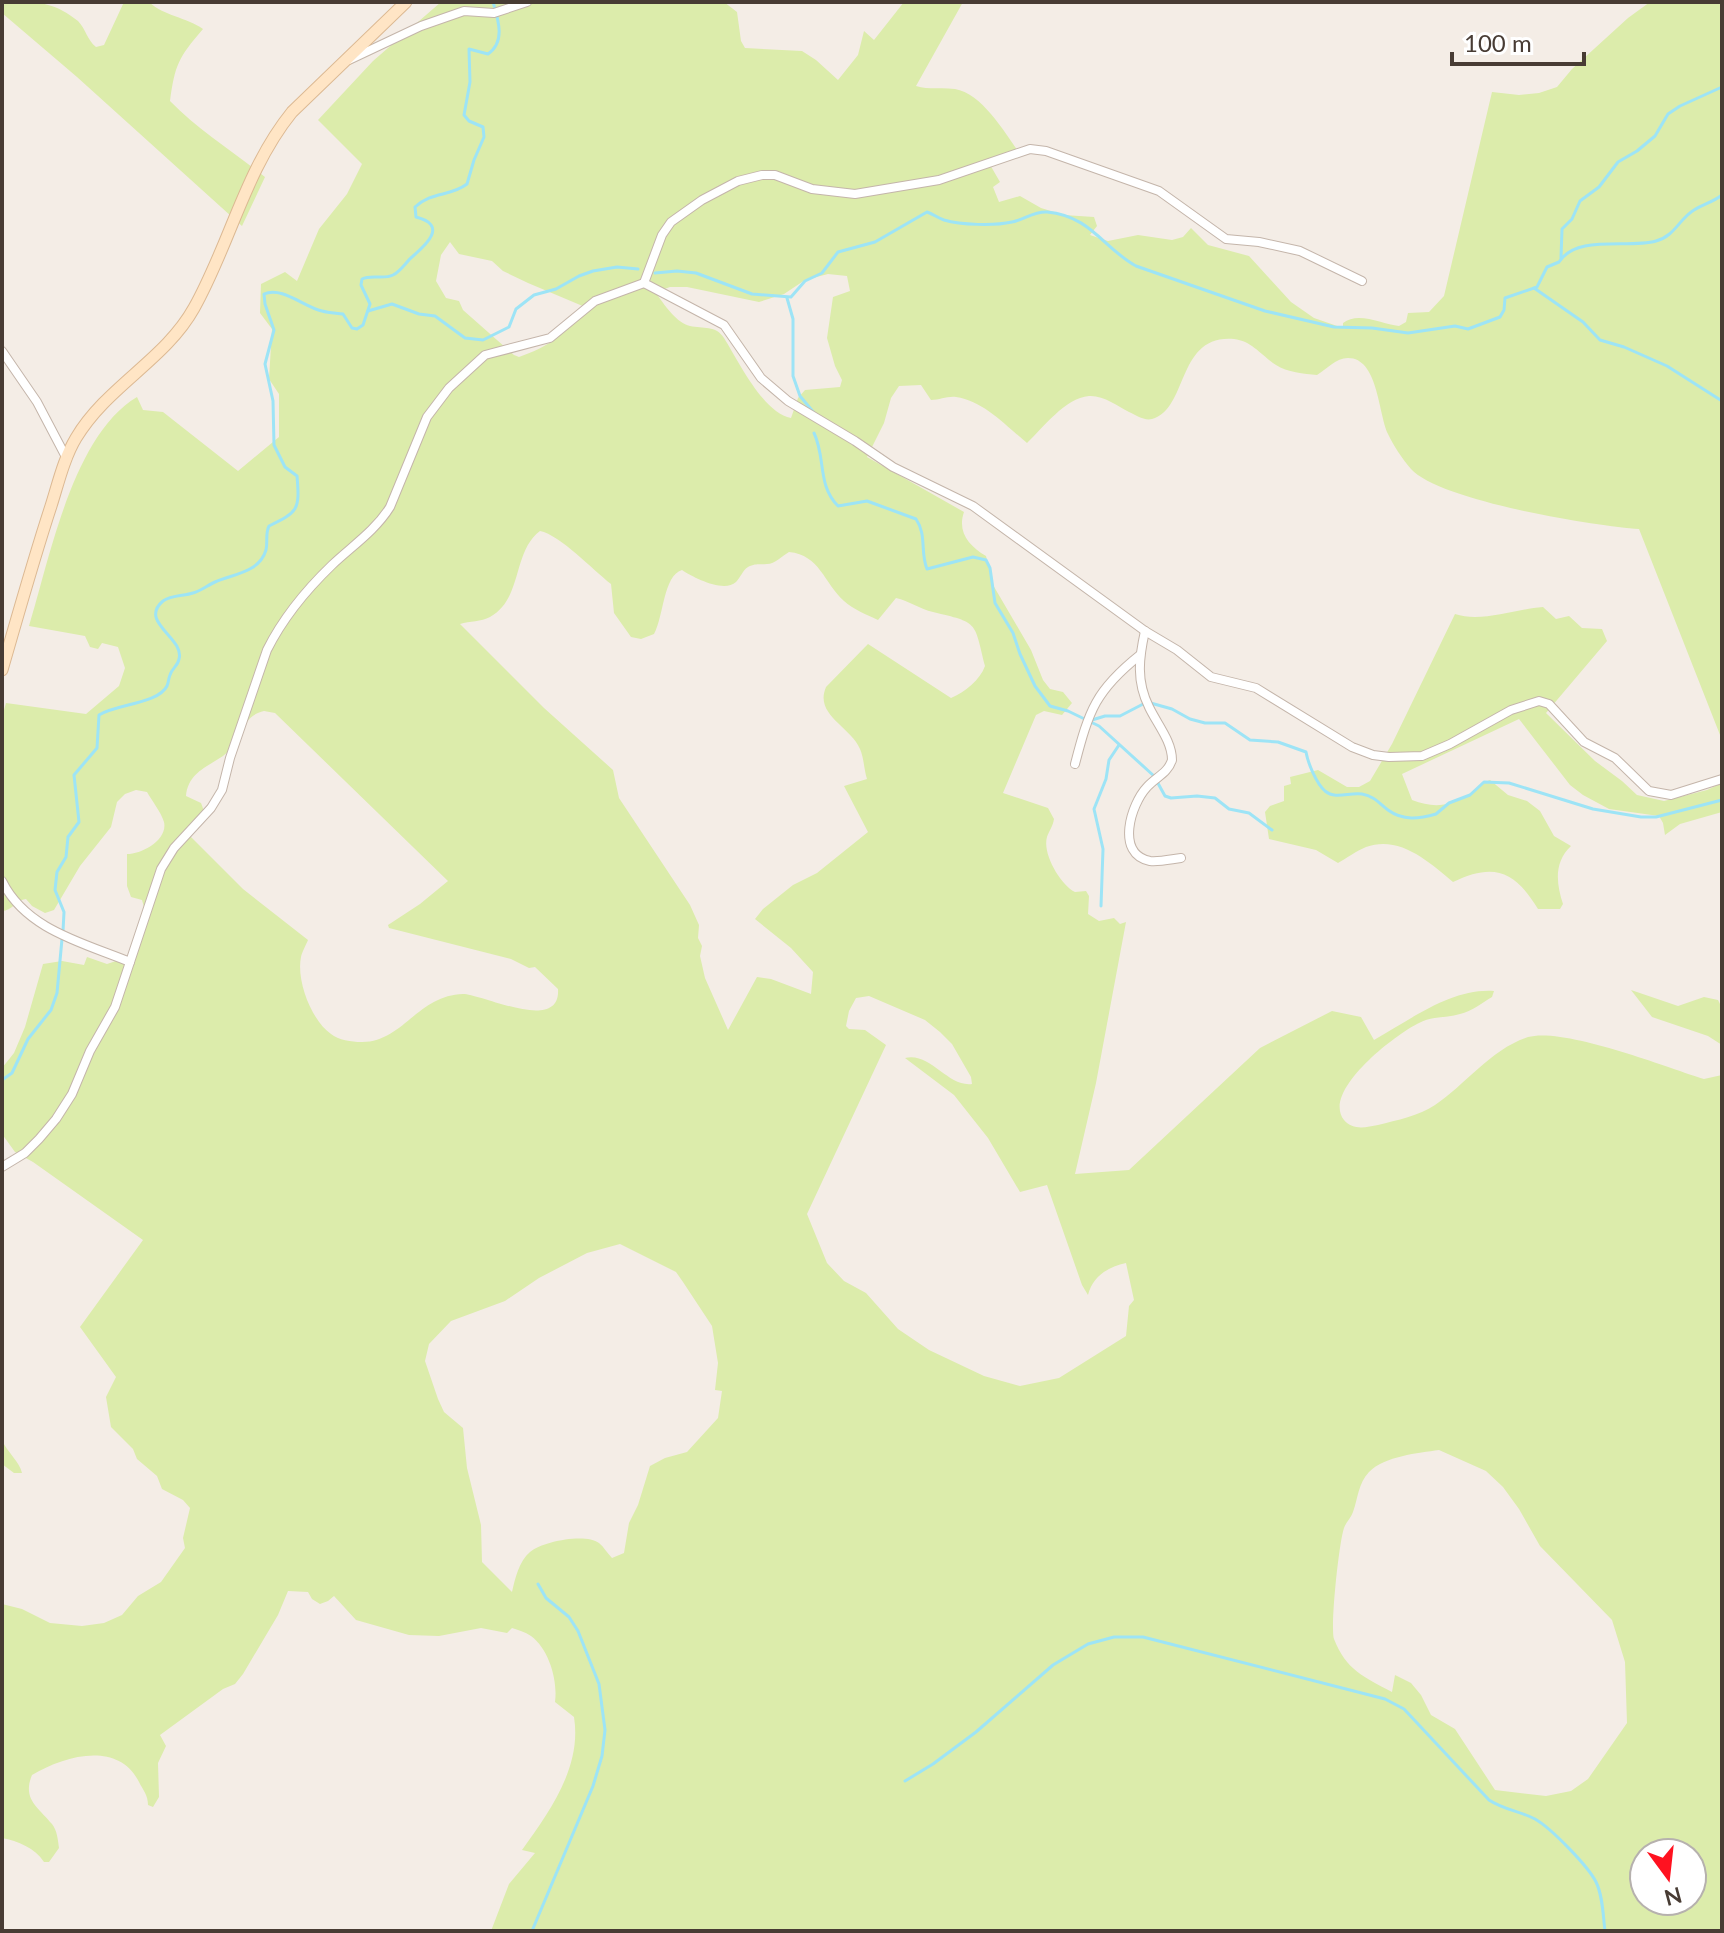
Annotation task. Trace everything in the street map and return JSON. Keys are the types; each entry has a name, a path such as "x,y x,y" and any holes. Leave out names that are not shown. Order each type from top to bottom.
{"main road":[{"path":"2,670 34,559 75,439 102,404 180,330 207,284 246,188 275,133 292,112 406,2"}],"street":[{"path":"345,62 421,26 464,11 494,13 527,2"},
{"path":"644,283 662,235 671,222 702,200 738,181 775,175 825,193 855,194 951,177 1030,149 1046,151 1159,191 1226,239 1270,243 1300,251 1362,281"},
{"path":"2,1167 32,1146 66,1105 90,1051 115,1007 166,859 211,808 222,790 230,758 275,634 298,602 331,566 383,519 427,417 437,402 485,355 550,338 595,301 644,283 724,325 761,378 788,401 893,467 973,506 1211,677 1256,688 1333,737 1373,755 1422,756 1511,710 1539,701 1549,704 1584,742 1615,758 1649,791 1671,795 1722,779"},
{"path":"2,351 37,402 67,459"},
{"path":"1145,631 1139,677 1172,760 1165,772 1142,793 1132,815 1130,840 1135,851 1149,860 1181,858"},
{"path":"1075,764 1088,718 1100,693 1140,655"},
{"path":"2,881 6,890 28,914 59,933 130,962"}],"green space":[{"path":"2,2 34,2 60,9 78,21 96,47 104,45 124,2 149,2 203,29 179,62 170,101 265,177 242,226 2,13"},
{"path":"441,2 724,2 737,12 745,48 802,51 838,80 858,55 864,31 874,40 904,2 963,2 916,86 965,92 983,105 1006,133 1018,151 989,163 1000,182 993,187 999,202 1020,196 1041,208 1064,215 1094,217 1097,226 1090,235 1108,241 1138,235 1172,240 1183,237 1191,228 1208,245 1249,256 1291,302 1314,318 1343,328 1343,323 1356,318 1399,326 1406,322 1408,313 1429,312 1444,296 1492,92 1519,95 1557,87 1572,69 1650,2 1722,2 1722,740 1639,529 1519,510 1427,481 1411,469 1393,443 1371,376 1358,360 1344,358 1317,375 1307,374 1280,367 1240,340 1215,341 1202,348 1192,359 1172,402 1164,412 1152,419 1140,417 1105,399 1089,396 1063,408 1027,443 976,403 956,397 931,400 921,385 899,386 867,457 964,512 963,532 974,548 986,556 993,585 1031,650 1043,680 1050,689 1063,692 1072,703 1062,715 1044,711 1036,715 1003,793 1048,808 1054,819 1047,837 1047,852 1059,876 1075,892 1086,891 1089,896 1088,914 1099,921 1114,918 1120,924 1126,922 1096,1083 1075,1174 1129,1170 1260,1048 1332,1011 1361,1017 1374,1040 1447,1000 1478,991 1494,991 1492,997 1469,1011 1429,1019 1408,1029 1364,1065 1343,1094 1340,1108 1344,1120 1356,1127 1378,1125 1429,1109 1502,1050 1528,1037 1544,1035 1589,1043 1704,1079 1722,1075 1722,1931 491,1931 509,1884 535,1853 522,1850 562,1788 573,1753 574,1717 555,1702 553,1675 543,1649 531,1636 512,1628 507,1633 481,1628 439,1636 409,1635 356,1620 334,1596 320,1604 308,1592 288,1591 278,1615 235,1684 223,1689 160,1735 166,1746 158,1763 159,1797 153,1807 148,1805 145,1793 130,1769 118,1761 104,1756 74,1758 32,1775 29,1783 30,1797 57,1835 59,1848 49,1862 44,1862 26,1846 2,1838 2,1604 22,1609 50,1623 82,1626 104,1623 122,1615 138,1596 161,1582 185,1548 183,1538 190,1508 183,1500 162,1489 157,1476 137,1459 133,1449 111,1427 106,1397 116,1377 80,1327 143,1240 15,1152 2,1134 2,1068 14,1053 25,1027 43,964 62,961 84,965 87,957 107,964 128,957 144,907 142,900 131,897 127,886 127,854 153,845 162,835 164,822 147,792 136,790 125,794 117,802 111,827 80,866 54,910 45,913 26,899 2,911 2,717 6,703 86,714 119,686 125,668 118,647 102,643 98,649 90,647 85,636 29,626 56,533 80,468 96,439 115,415 137,397 143,410 163,412 238,471 279,437 279,394 269,379 272,329 260,313 261,284 285,272 297,281 319,229 347,194 362,164 318,120 373,61","holes":["450,242 459,254 492,261 503,271 585,307 556,338 519,357 463,310 459,301 446,298 436,281 441,255","828,274 847,276 850,291 833,297 827,338 842,380 840,387 805,390 798,398 791,418 781,414 761,396 721,334 713,329 681,322 658,296 659,291 670,287 687,287 759,302 784,294 805,280","540,531 548,534 567,546 611,584 614,613 631,637 641,639 654,634 667,588 682,570 709,583 731,585 748,567 773,563 789,552 808,558 844,601 878,620 896,598 959,619 976,632 985,666 971,685 951,698 868,644 826,687 824,697 829,713 855,741 861,753 867,779 844,786 868,832 817,873 793,885 755,919 791,948 813,972 811,994 757,977 728,1030 705,978 700,956 699,925 690,905 619,798 613,770 544,708 460,624 487,619 500,609 508,599 531,540","264,711 275,713 448,881 388,925 389,928 511,959 529,968 535,967 558,989 556,1002 547,1009 534,1010 463,994 434,1002 399,1028 375,1040 345,1040 324,1028 303,988 301,957 308,940 243,889 188,834 204,811 201,803 186,796 190,782 229,751 245,724","869,996 925,1020 952,1044 972,1084 955,1080 923,1060 905,1058 954,1095 988,1138 1020,1192 1047,1185 1088,1295 1102,1273 1126,1263 1134,1300 1129,1306 1126,1336 1059,1378 1020,1386 984,1376 929,1350 898,1329 866,1293 844,1281 827,1263 807,1214 886,1045 865,1030 846,1026 856,998","620,1244 676,1272 712,1326 718,1363 715,1390 722,1391 718,1418 687,1452 650,1466 629,1523 624,1553 612,1558 599,1543 585,1539 544,1545 530,1552 523,1560 512,1592 482,1562 481,1525 467,1468 463,1428 444,1412 425,1361 429,1344 451,1321 505,1301 539,1278 587,1253","1439,1450 1486,1471 1503,1487 1540,1546 1612,1620 1625,1662 1627,1723 1588,1779 1571,1791 1546,1796 1495,1790 1455,1729 1431,1715 1411,1683 1395,1675 1392,1692 1373,1682 1350,1665 1334,1639 1334,1602 1342,1536 1363,1481 1369,1472 1384,1462"]},
{"path":"1543,607 1556,619 1569,616 1582,628 1602,629 1607,641 1546,713 1595,761 1637,795 1664,801 1722,783 1722,812 1680,824 1665,835 1659,816 1609,809 1570,785 1519,719 1402,774 1412,800 1420,803 1440,805 1454,802 1490,780 1508,795 1527,801 1540,811 1554,836 1571,846 1559,866 1558,881 1563,904 1560,909 1538,909 1521,886 1502,874 1480,872 1453,882 1413,852 1391,845 1366,847 1338,863 1316,850 1269,839 1265,812 1270,806 1284,801 1284,786 1291,784 1290,777 1318,770 1347,787 1359,787 1370,781 1392,744 1455,614 1476,617"},
{"path":"1631,990 1678,1006 1704,997 1718,1000 1722,1008 1722,1045 1708,1036 1652,1017"},
{"path":"2,1440 22,1473 14,1473 2,1464"}],"waterway":[{"path":"63,931 64,912 55,890 57,872 66,857 68,837 79,822 74,775 97,748 99,715 155,697 167,686 179,651 156,616 163,601 196,592 258,564 266,550 269,526 291,513 297,503 297,476 285,467 274,445 273,401 265,364 274,330 264,294 278,293 315,309 343,314 352,328 363,325 370,304 361,285 362,279 396,273 432,235 431,225 416,217 415,207 428,198 467,184 484,137 483,127 469,121 464,115 470,82 469,49 488,54 494,49 499,30 493,2"},
{"path":"1561,258 1562,229 1572,219 1580,201 1599,187 1618,162 1655,136 1668,114 1722,87"},
{"path":"655,273 696,273 752,294 791,297 805,281 822,273 838,252 875,242 927,212 951,222 968,224 1012,222 1047,212 1086,226 1136,266 1265,311 1334,327 1408,333 1455,326 1468,329 1500,317 1505,298 1537,287 1547,267 1559,262 1567,253 1590,245 1645,243 1662,239 1694,210 1722,195"},
{"path":"368,311 392,304 435,316 465,338 483,340 509,327 516,309 534,295 556,289 593,271 617,267 638,269"},
{"path":"1534,288 1583,322 1600,340 1667,366 1722,401"},
{"path":"787,298 793,319 793,376 800,396 815,414"},
{"path":"814,433 824,480 838,506 867,501 916,519 927,569 973,557 986,560 995,603 1013,633 1035,686 1050,706 1099,726 1154,776 1165,796 1215,798 1229,809 1249,813 1272,830"},
{"path":"1092,720 1120,716 1147,702 1172,709 1190,719 1225,723 1250,740 1278,742 1306,752 1316,778 1329,794 1366,795 1394,814 1405,817 1436,814 1449,803 1470,795 1484,782 1509,783 1593,809 1641,817 1656,817 1722,800"},
{"path":"1101,906 1103,849 1094,809 1106,779 1109,760 1119,745"},
{"path":"2,1080 12,1073 28,1039 51,1010 57,993 62,939"},
{"path":"532,1931 593,1786 602,1756 605,1730 599,1684 578,1631 569,1617 546,1598 538,1584"},
{"path":"905,1781 976,1732 1053,1665 1088,1644 1114,1637 1143,1637 1385,1699 1404,1709 1489,1800 1535,1819 1577,1857 1598,1888 1605,1931"}]}
